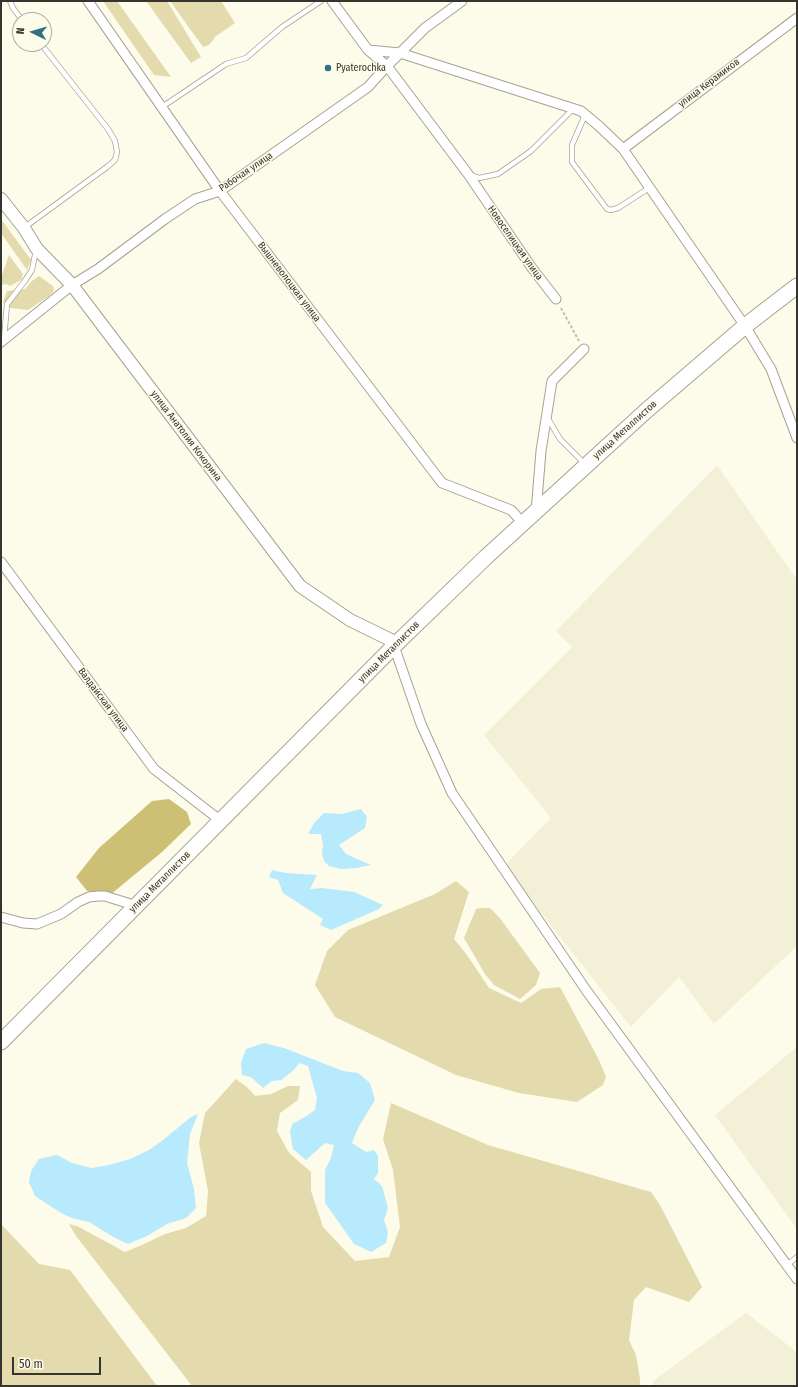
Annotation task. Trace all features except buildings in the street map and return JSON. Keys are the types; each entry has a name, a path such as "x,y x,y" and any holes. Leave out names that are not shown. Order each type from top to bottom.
{"main road":[{"name":"улица Металлистов","path":"1,1042 396,645 524,523 647,410 746,326 797,286"}],"street":[{"name":"Вышневолоцкая улица","path":"88,1 220,191 442,483 510,510 524,523"},
{"name":"Новоселицкая улица","path":"332,1 368,50 387,66 468,174 532,268 556,299"},
{"name":"Рабочая улица","path":"2,340 72,285 98,269 165,219 195,199 220,191 368,87 425,28 462,1"},
{"name":"улица Керамиков","path":"622,149 797,18"},
{"path":"368,50 400,53 581,111 599,126 622,149 746,326 771,369 797,438"},
{"name":"улица Анатолия Кокорина","path":"1,199 24,228 37,249 72,285 300,586 350,620 396,645"},
{"path":"536,512 541,451 552,381 584,349"},
{"name":"Валдайская улица","path":"1,562 154,769 221,822"},
{"path":"396,645 421,724 452,793 586,990 797,1279"},
{"path":"1,917 23,923 37,924 61,914 78,902 89,897 98,896 105,896 137,906"}],"lane":[{"path":"10,1 16,12"},
{"path":"162,107 226,64 246,58 282,27 321,1"},
{"path":"24,228 107,167 115,160 117,152 115,141 108,129 47,52"},
{"path":"468,174 479,178 498,174 530,151 573,109"},
{"path":"585,115 572,146 572,162 606,209 611,210 618,208 649,188"},
{"path":"2,340 7,304 32,270 37,249"},
{"path":"547,416 560,439 586,465"},
{"path":"787,1265 797,1257"}],"path":[{"path":"556,299 584,349"}],"shaded area":[{"path":"103,1 117,1 171,77 154,75"},
{"path":"146,1 167,1 201,57 191,63"},
{"path":"170,1 221,1 235,23 216,36 209,45 203,47"},
{"path":"1,219 31,260 27,270 1,233"},
{"path":"9,255 23,274 21,280 10,286 6,284 1,285 1,278"},
{"path":"39,276 53,286 54,291 49,296 28,310 11,308 3,302 7,291 25,289"},
{"path":"717,465 797,580 797,946 714,1024 679,977 631,1027 504,866 551,818 484,735 572,647 556,631"},
{"path":"169,799 187,812 191,824 162,852 110,895 87,891 76,877 99,848 152,801"},
{"path":"456,881 469,892 454,939 467,955 489,988 521,1003 541,989 560,987 599,1060 606,1077 603,1085 577,1102 519,1093 456,1075 335,1017 315,985 327,951 348,930 435,894"},
{"path":"490,908 499,917 540,973 536,985 520,999 494,985 485,974 464,938 476,909"},
{"path":"797,1047 797,1229 715,1115"},
{"path":"236,1079 248,1088 255,1096 271,1094 288,1086 300,1086 298,1100 280,1113 277,1131 289,1153 311,1172 311,1191 323,1227 355,1261 389,1257 400,1227 393,1170 383,1139 391,1103 488,1145 651,1192 660,1205 702,1287 689,1302 646,1287 634,1300 629,1340 636,1355 640,1386 192,1386 76,1236 69,1224 77,1226 125,1252 165,1234 186,1228 206,1216 208,1191 199,1143 205,1113"},
{"path":"1,1224 39,1264 70,1270 157,1386 1,1386"},
{"path":"746,1313 793,1349 797,1354 797,1386 653,1386 653,1381"}],"water":[{"path":"361,809 367,817 365,828 339,845 346,854 371,865 341,869 329,866 324,861 322,854 323,845 321,834 308,834 314,823 324,813 342,814"},
{"path":"272,870 286,873 317,875 310,889 322,888 354,892 383,905 379,909 331,930 320,925 323,919 283,893 278,880 269,877"},
{"path":"264,1043 284,1048 343,1071 358,1073 370,1083 375,1100 358,1128 352,1143 366,1152 374,1150 378,1156 378,1173 374,1179 382,1186 388,1208 384,1220 388,1232 386,1243 371,1252 354,1244 325,1203 325,1170 331,1158 334,1145 325,1143 306,1160 293,1149 290,1132 292,1124 315,1110 317,1098 308,1066 299,1063 294,1070 281,1080 272,1081 263,1088 251,1077 242,1075 241,1063 246,1049"},
{"path":"198,1114 190,1134 187,1163 194,1189 196,1208 186,1218 167,1224 147,1236 128,1244 89,1222 72,1218 61,1213 35,1196 29,1182 31,1171 39,1159 57,1155 72,1163 91,1168 109,1165 130,1159 149,1150 191,1117"}],"place":[{"name":"Pyaterochka","path":"328,68"}]}
